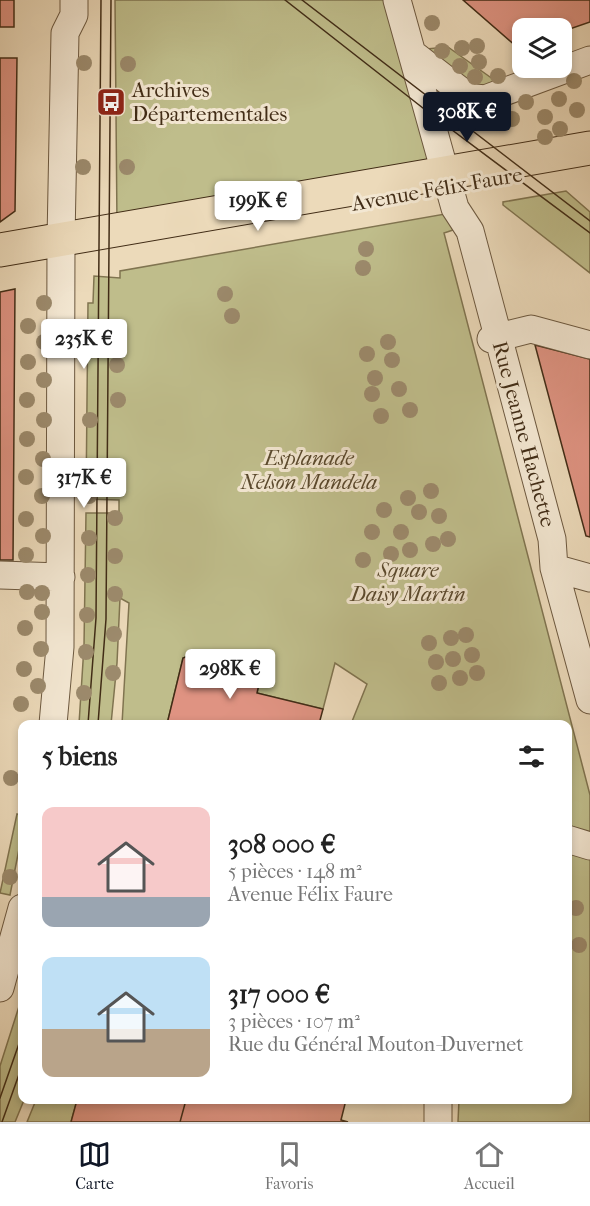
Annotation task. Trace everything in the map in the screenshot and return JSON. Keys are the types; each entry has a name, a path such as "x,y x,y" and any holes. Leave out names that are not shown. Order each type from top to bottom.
{"main road":[{"name":"Avenue Félix Faure","path":"0,250 62,247 450,189 590,148"}],"street":[{"path":"56,0 56,15 65,33"},
{"path":"54,720 60,647 65,33 74,15 74,0"},
{"name":"Rue Jeanne Hachette","path":"397,0 450,189 470,231 495,338 552,539 554,568 590,700"},
{"path":"413,54 466,95 484,99 590,60"},
{"name":"Avenue Félix Faure","path":"450,189 590,163"},
{"name":"Avenue Félix Faure","path":"0,265 62,247"},
{"path":"495,338 531,329 590,345"},
{"path":"554,568 590,579"},
{"path":"0,575 60,577"},
{"path":"572,841 590,846"},
{"path":"0,988 18,923"},
{"path":"438,1104 438,1122"}],"green space":[{"path":"115,0 387,0 428,149 427,165 117,224"},
{"path":"448,47 497,82 483,88 471,86 425,49"},
{"path":"566,191 590,212 590,273 503,205 503,202"},
{"name":"Esplanade Nelson Mandela","path":"445,214 453,230 444,233 571,720 353,720 367,684 335,663 323,709 257,693 259,684 188,656 183,658 168,720 122,720 129,603 120,598 111,720 79,720 84,646 86,513 119,513 119,500 86,499 88,303 93,303 94,276 120,278 120,271"},
{"name":"Esplanade Nelson Mandela","path":"572,726 590,795 590,1122 458,1122 459,1104 572,1104"},
{"path":"18,814 18,854 10,895 0,893"},
{"path":"18,1010 18,1104 22,1104 15,1122 0,1122 0,1066"},
{"path":"34,1104 76,1104 71,1122 27,1122"}],"building":[{"path":"0,0 14,0 14,27 0,27"},
{"path":"463,0 590,0 590,22 572,28 572,18 512,18 512,43"},
{"path":"0,58 17,58 15,211 0,222"},
{"path":"15,289 13,560 0,560 0,292"},
{"path":"535,345 590,359 590,537 586,536"},
{"path":"188,656 259,684 257,693 323,709 320,720 168,720 183,658"},
{"path":"76,1104 185,1104 180,1122 71,1122"},
{"path":"185,1104 345,1104 341,1120 348,1122 180,1122"}],"tram line":[{"path":"88,720 96,618 101,0"},
{"path":"98,720 106,619 111,0"},
{"path":"285,0 428,112 590,233"},
{"path":"302,0 590,221"},
{"path":"0,1098 18,1046"},
{"path":"2,1122 18,1077"}],"place":[{"name":"Archives Départementales","path":"111,102"}],"park label":[{"name":"Square Daisy Martin","path":"408,582"}]}
